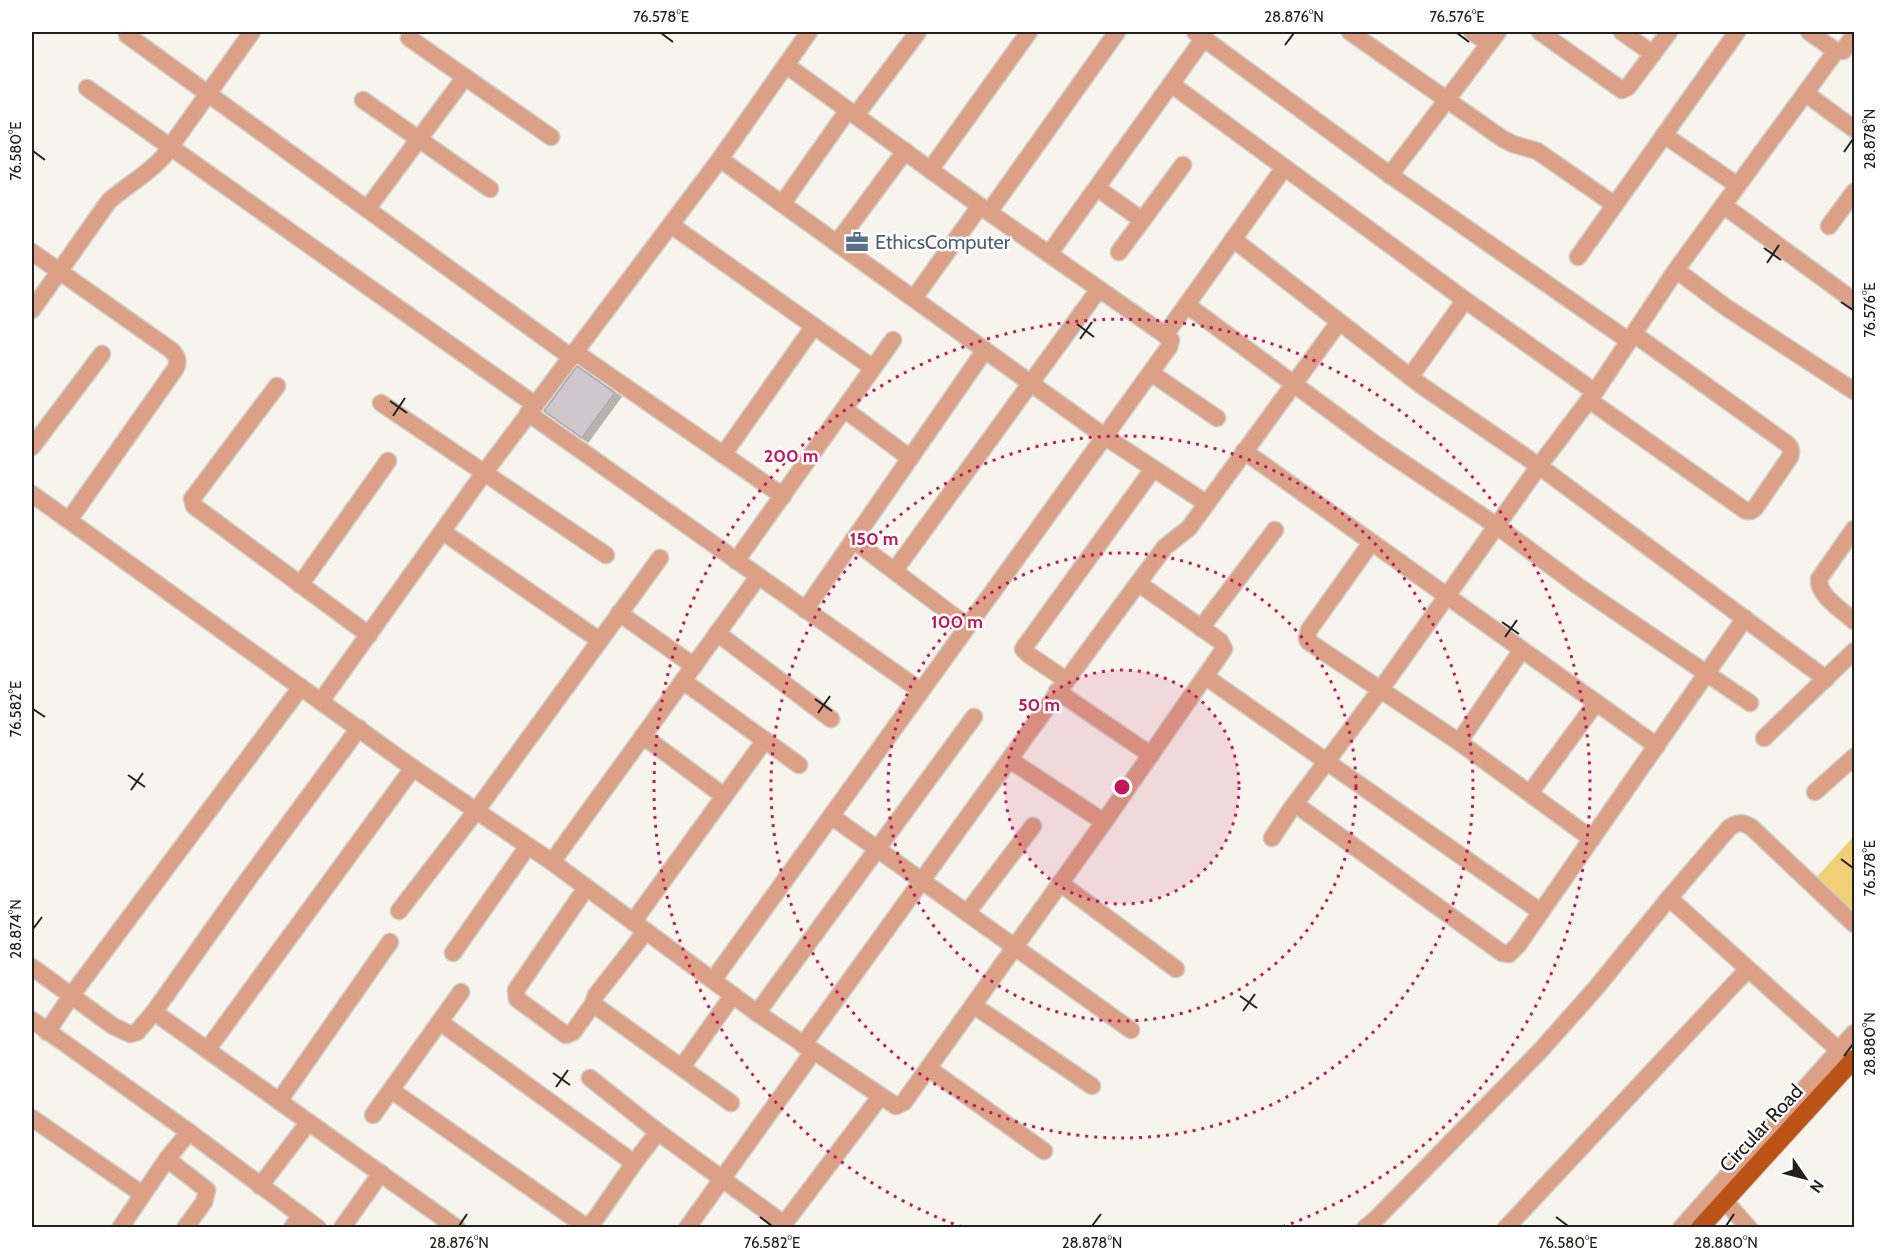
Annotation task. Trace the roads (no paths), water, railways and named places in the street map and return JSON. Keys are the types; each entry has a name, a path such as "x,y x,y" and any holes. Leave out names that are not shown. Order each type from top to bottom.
{"main road":[{"name":"Circular Road","path":"1700,1227 1848,1058"}],"street":[{"path":"32,310 109,201 124,187 155,166 252,32"},
{"path":"321,701 531,409 720,159 807,32"},
{"path":"782,204 918,32"},
{"path":"930,170 1029,32"},
{"path":"914,298 985,209 1117,32"},
{"path":"1350,32 1503,139 1537,150 1616,205"},
{"path":"1390,175 1493,37 1472,32"},
{"path":"1540,32 1622,90 1628,87 1669,32"},
{"path":"1622,32 1653,54"},
{"path":"1578,257 1737,32"},
{"path":"1809,32 1836,51 1843,51 1854,35"},
{"path":"127,35 573,355 783,496"},
{"path":"1049,254 1171,84 1199,35 1390,175 1786,443 1792,452 1790,457 1755,507 1746,511 1465,300 1171,84"},
{"path":"409,38 551,137"},
{"path":"1272,838 1539,466 1592,396 1676,270 1836,51"},
{"path":"713,980 1170,347 1171,340 786,65"},
{"path":"367,209 465,77"},
{"path":"87,88 531,409 758,577 921,691"},
{"path":"1805,93 1854,129"},
{"path":"363,100 490,189"},
{"path":"1664,135 1737,185"},
{"path":"837,243 905,151"},
{"path":"720,159 1104,436 1206,503"},
{"path":"1119,252 1183,165"},
{"path":"1165,335 1284,168"},
{"path":"1097,188 1142,220"},
{"path":"1829,226 1854,192"},
{"path":"1723,205 1854,301"},
{"path":"671,225 873,368"},
{"path":"1233,239 1410,377 1539,466 1826,679"},
{"path":"32,252 171,350 178,362 69,520"},
{"path":"1676,270 1727,308 1854,391"},
{"path":"895,570 1099,289"},
{"path":"1410,377 1465,300"},
{"path":"1187,305 1375,444 1497,526 1578,585 1750,703"},
{"path":"687,1227 723,1179 808,1048 923,881 1062,686 1171,541 1189,528 1339,322"},
{"path":"723,455 814,326"},
{"path":"736,561 893,340"},
{"path":"805,610 985,350"},
{"path":"32,447 102,354"},
{"path":"1151,373 1217,418"},
{"path":"277,386 192,499 194,506 369,635"},
{"path":"381,403 606,555"},
{"path":"844,409 910,458"},
{"path":"1244,451 1657,746"},
{"path":"300,585 388,461"},
{"path":"1151,755 1062,686 1023,649 1153,469"},
{"path":"32,494 413,768 552,862 757,1013 893,1105 901,1105 928,1068 1104,822 1224,649 1220,641 1138,583"},
{"path":"1854,529 1819,579 1819,584 1824,594 1854,621"},
{"path":"1201,628 1275,530"},
{"path":"443,532 599,640"},
{"path":"853,540 967,626"},
{"path":"1371,543 1309,630 1307,639 1459,742 1592,839"},
{"path":"399,911 476,811 660,558"},
{"path":"552,862 758,577"},
{"path":"619,613 694,666"},
{"path":"1295,804 1502,953 1509,954 1514,951 1745,618"},
{"path":"717,633 831,719"},
{"path":"1459,742 1521,651"},
{"path":"1764,738 1854,651"},
{"path":"1206,677 1541,912"},
{"path":"683,681 799,765"},
{"path":"47,1032 71,996 301,687"},
{"path":"1530,793 1596,703"},
{"path":"757,1013 974,717"},
{"path":"32,967 113,1026 130,1034 137,1032 154,1012 359,728"},
{"path":"643,736 724,796"},
{"path":"586,888 515,994 517,999 566,1035 573,1032 593,1004 596,995 724,796 765,740"},
{"path":"1815,792 1854,757"},
{"path":"1010,760 1104,822"},
{"path":"207,1050 413,768"},
{"path":"831,816 1131,1030"},
{"path":"1376,1225 1540,1051 1596,988 1729,828 1736,823 1744,823 1751,827 1854,924"},
{"path":"967,913 1033,826"},
{"path":"453,952 528,846"},
{"path":"1060,884 1176,969"},
{"path":"1669,898 1848,1058"},
{"path":"279,1101 390,942"},
{"path":"1506,1227 1748,969"},
{"path":"373,1115 461,992"},
{"path":"682,1067 733,995"},
{"path":"593,1004 731,1103"},
{"path":"973,1005 1092,1086"},
{"path":"154,1012 457,1227"},
{"path":"32,1020 189,1132 260,1186 296,1221 318,1227"},
{"path":"440,1022 634,1163"},
{"path":"1681,1227 1848,1058 1854,1033"},
{"path":"928,1068 1044,1151"},
{"path":"590,1078 783,1226 880,1097"},
{"path":"391,1090 584,1225 594,1221 658,1132"},
{"path":"32,1119 142,1194"},
{"path":"260,1186 308,1123"},
{"path":"120,1227 166,1159 189,1132"},
{"path":"166,1159 204,1186 208,1192 204,1202 185,1227"},
{"path":"342,1227 381,1173"},
{"path":"1725,1201 1749,1227"}],"place":[{"name":"EthicsComputer","path":"857,242"}]}
